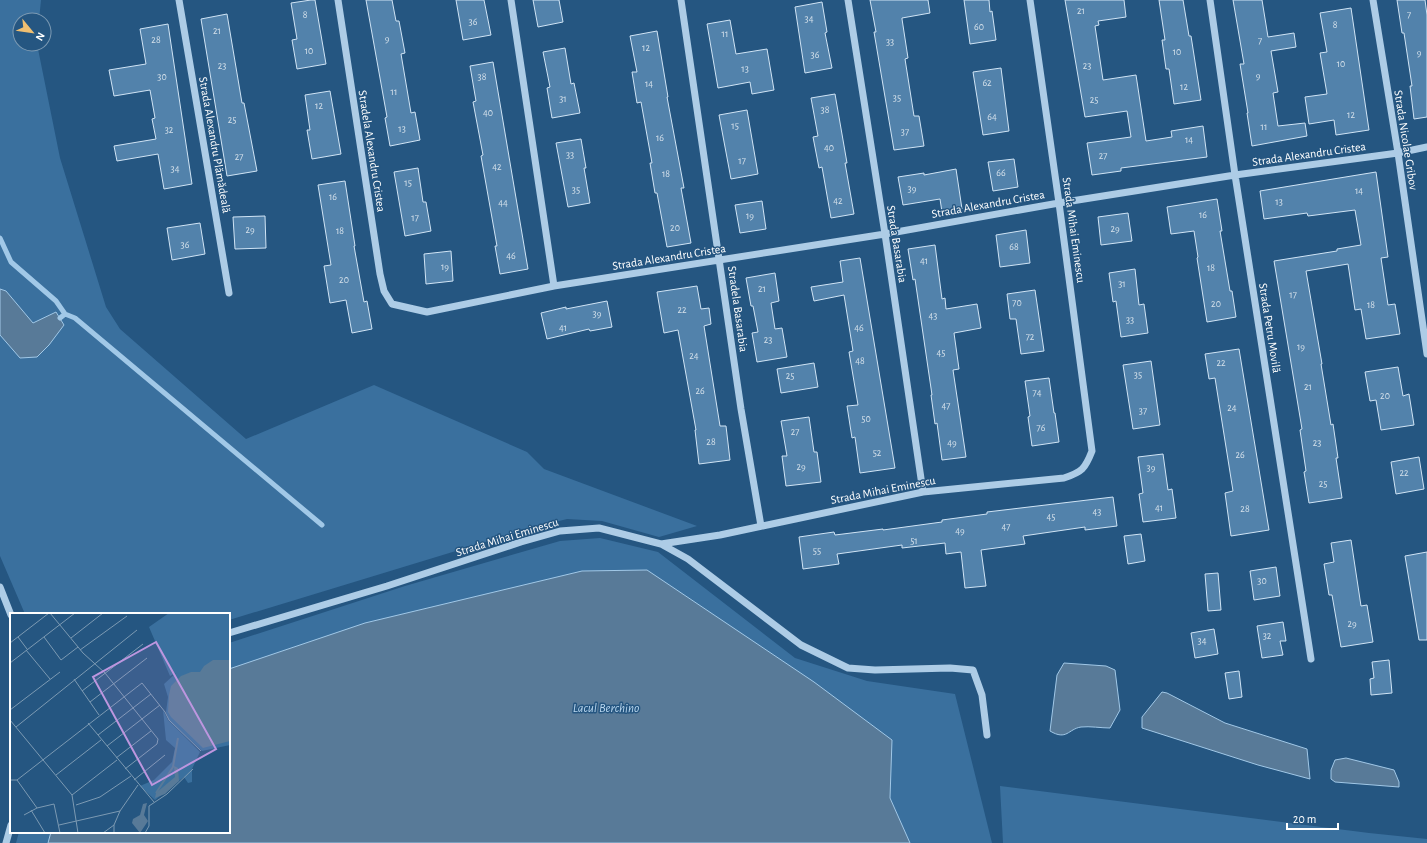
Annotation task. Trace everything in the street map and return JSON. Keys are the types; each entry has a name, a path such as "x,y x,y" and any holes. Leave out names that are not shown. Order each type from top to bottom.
{"street":[{"name":"Strada Alexandru Plămădeală","path":"179,0 229,293"},
{"name":"Stradela Alexandru Cristea","path":"338,0 380,274 384,291 392,304"},
{"path":"511,0 554,286"},
{"name":"Stradela Basarabia","path":"681,0 741,409 761,526"},
{"name":"Strada Basarabia","path":"848,0 885,234 923,492"},
{"name":"Strada Mihai Eminescu","path":"230,633 387,586 521,542 560,531 598,528 661,544 720,535 923,492 1064,478 1077,474 1087,464 1092,451 1030,0"},
{"name":"Strada Petru Movilă","path":"1210,0 1235,175 1311,659"},
{"name":"Strada Nicolae Gribov","path":"1373,0 1398,153 1427,354"},
{"name":"Strada Alexandru Cristea","path":"392,304 427,312 554,286 885,234 1059,203 1235,175 1398,153 1427,147"},
{"path":"661,544 688,559 801,645 848,668 875,670 950,668 973,670 982,695 987,735"},
{"path":"0,587 10,613"},
{"path":"6,843 10,829"}],"shaded area":[{"path":"0,0 41,0 40,12 12,12 12,52 39,52 60,158 106,307 120,329 246,439 374,385 527,452 544,469 697,526 659,537 602,521 567,519 535,527 230,620 230,613 25,613 0,556"},
{"name":"Lacul Berchino","path":"600,538 658,552 795,658 867,681 955,694 992,843 16,843 19,833 230,833 230,643 405,586 560,541"},
{"path":"1000,786 1427,839 1427,843 1003,843"}],"water":[{"path":"0,289 6,291 33,323 56,312 64,325 49,345 37,357 20,358 0,335"},
{"name":"Lacul Berchino","path":"647,570 814,682 892,740 890,798 910,843 48,843 51,833 230,833 230,669 365,623 582,571"},
{"path":"1064,663 1106,666 1115,670 1120,710 1110,728 1081,727 1064,735 1056,734 1050,731 1057,675"},
{"path":"1162,692 1167,693 1225,723 1307,749 1310,779 1258,765 1142,728 1142,717"},
{"path":"1346,758 1394,770 1399,782 1399,787 1335,782 1331,779 1331,770 1335,760"}],"building":[{"path":"315,0 326,64 297,69 292,40 297,39 291,3"},
{"path":"366,0 392,0 396,21 399,21 405,53 401,54 411,113 415,112 420,140 390,146 385,118 387,117"},
{"path":"456,0 484,0 491,35 463,40"},
{"path":"533,0 559,0 563,22 538,27"},
{"path":"870,0 928,0 930,13 902,18 908,58 905,59 914,116 919,116 924,146 894,150"},
{"path":"964,0 989,0 996,40 970,44"},
{"path":"1065,0 1124,0 1126,17 1098,21 1099,25 1095,26 1103,80 1136,75 1146,141 1172,137 1171,131 1203,126 1207,157 1121,168 1121,171 1092,175 1087,143 1131,137 1127,111 1085,117"},
{"path":"1159,0 1183,0 1189,36 1191,36 1201,100 1174,104 1169,69 1166,69 1162,40 1165,40"},
{"path":"1233,0 1262,0 1268,37 1294,33 1296,47 1271,51 1278,92 1273,93 1278,126 1305,123 1307,136 1252,146 1240,64 1244,64"},
{"path":"1397,0 1425,0 1427,15 1427,117 1414,119 1410,86 1412,86 1404,33 1402,33"},
{"path":"822,2 827,32 825,33 832,68 805,73 795,7"},
{"path":"1351,8 1369,130 1336,135 1334,120 1309,124 1305,97 1327,94 1320,53 1327,52 1320,13"},
{"path":"227,14 242,103 244,103 257,171 227,176 201,19"},
{"path":"730,20 736,54 767,49 774,90 752,94 750,82 718,88 707,24"},
{"path":"168,24 192,184 164,189 158,154 117,161 114,146 156,139 152,119 155,118 150,90 114,96 109,70 146,64 140,29"},
{"path":"657,31 667,97 684,188 681,188 691,243 667,247 657,193 655,193 650,163 652,163 641,102 637,103 632,72 637,72 630,36"},
{"path":"565,48 571,84 574,83 580,113 552,118 547,88 550,87 543,52"},
{"path":"493,62 528,269 500,274 495,246 497,246 481,156 483,155 473,102 476,101 470,66"},
{"path":"1001,68 1009,131 983,135 973,72"},
{"path":"330,91 341,154 312,159 307,130 310,130 305,95"},
{"path":"835,94 854,214 831,218 822,167 819,168 813,137 818,136 811,98"},
{"path":"747,110 758,174 731,179 719,115"},
{"path":"581,139 590,203 568,207 556,143"},
{"path":"1014,159 1018,187 993,191 988,162"},
{"path":"418,168 423,202 426,202 431,231 405,236 394,172"},
{"path":"956,169 962,209 942,212 940,199 903,205 898,177 924,173 924,175"},
{"path":"1376,172 1388,257 1381,258 1388,305 1395,304 1400,334 1366,339 1361,309 1355,310 1348,264 1306,271 1331,425 1333,424 1342,498 1309,503 1300,430 1302,429 1274,261 1337,251 1337,249 1361,245 1355,210 1308,216 1307,213 1264,219 1260,191"},
{"path":"345,181 364,302 367,301 372,329 352,333 346,300 330,303 324,266 331,265 318,185"},
{"path":"1217,199 1222,231 1220,231 1236,317 1207,322 1194,231 1171,234 1167,207"},
{"path":"762,201 766,229 740,233 735,205"},
{"path":"1128,213 1132,241 1101,245 1098,217"},
{"path":"265,216 266,248 235,249 233,217"},
{"path":"200,223 205,254 172,260 167,228"},
{"path":"1026,230 1030,263 1000,267 996,235"},
{"path":"935,245 942,299 945,298 946,309 977,304 981,328 954,333 959,369 953,370 966,457 942,460 937,423 935,424 915,279 913,280 908,249"},
{"path":"451,251 453,281 426,284 424,254"},
{"path":"860,258 895,468 860,473 855,437 852,438 847,406 858,405 849,352 853,351 844,295 814,301 811,287 843,282 840,261"},
{"path":"1135,269 1139,305 1144,304 1148,333 1121,337 1116,301 1113,302 1109,273"},
{"path":"775,273 779,301 771,303 775,329 782,328 787,357 757,362 752,333 758,332 746,278"},
{"path":"697,286 701,309 709,308 711,324 704,326 720,426 726,426 730,460 699,464 696,430 678,330 664,333 657,292"},
{"path":"1035,290 1044,351 1021,354 1016,319 1010,319 1007,294"},
{"path":"607,301 612,327 590,331 589,329 547,339 541,313 566,307 566,309"},
{"path":"1239,349 1269,530 1231,536 1225,493 1233,491 1215,378 1209,379 1205,354"},
{"path":"1151,361 1160,425 1133,429 1123,365"},
{"path":"814,363 818,387 781,393 777,369"},
{"path":"1398,367 1403,396 1409,394 1414,425 1381,430 1376,400 1370,401 1365,372"},
{"path":"1049,378 1059,442 1032,446 1028,417 1030,416 1025,381"},
{"path":"809,417 814,452 817,452 821,482 786,486 782,456 787,456 781,421"},
{"path":"1163,454 1168,490 1172,489 1176,518 1143,522 1139,494 1143,493 1138,457"},
{"path":"1419,457 1424,489 1396,494 1391,462"},
{"path":"1113,497 1117,526 1085,530 1085,527 1023,536 1025,544 981,550 986,586 965,588 961,552 946,554 945,543 902,548 902,545 837,554 839,564 803,569 799,537 834,532 835,535 883,530 942,522 942,520 987,514 987,512"},
{"path":"1141,534 1145,561 1128,564 1124,536"},
{"path":"1351,540 1361,606 1367,605 1373,642 1341,647 1332,595 1329,595 1324,564 1334,562 1331,543"},
{"path":"1427,552 1427,640 1419,640 1405,556"},
{"path":"1276,567 1280,596 1254,600 1250,571"},
{"path":"1218,573 1221,610 1208,611 1205,574"},
{"path":"1283,622 1286,641 1280,641 1283,655 1262,658 1257,626"},
{"path":"1214,629 1218,654 1195,658 1191,633"},
{"path":"1389,660 1392,693 1371,695 1370,679 1374,678 1372,662"},
{"path":"1239,671 1242,697 1229,699 1225,673"}],"waterway":[{"path":"0,238 11,262 56,301 65,314"},
{"path":"60,318 65,314 75,318 322,525"}]}
